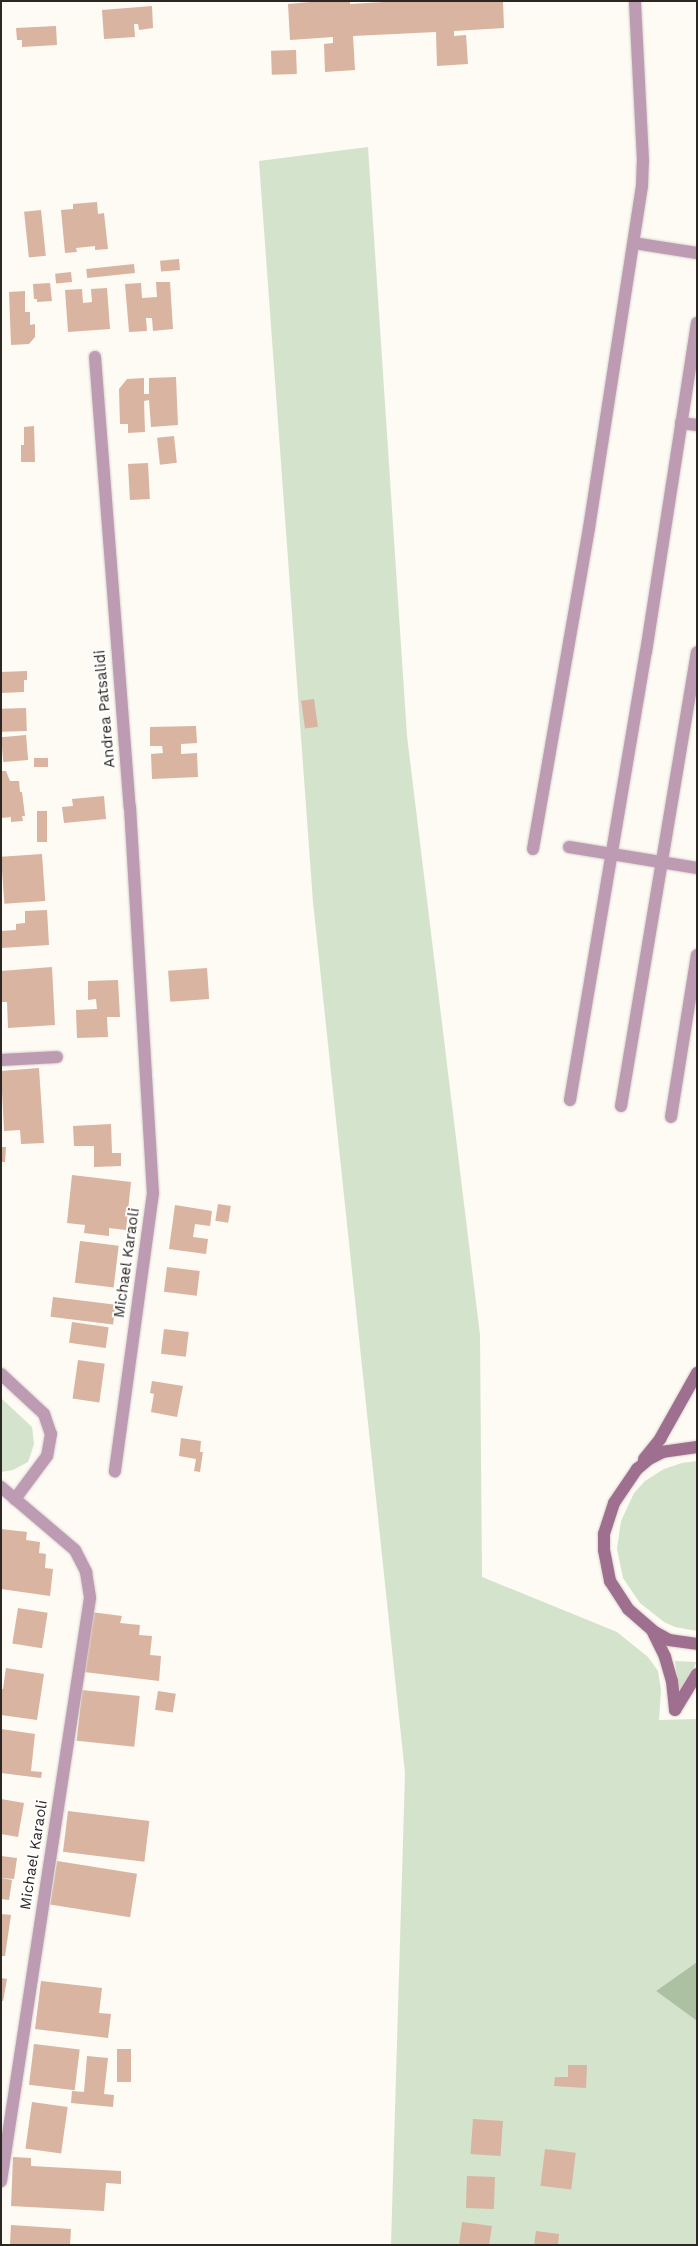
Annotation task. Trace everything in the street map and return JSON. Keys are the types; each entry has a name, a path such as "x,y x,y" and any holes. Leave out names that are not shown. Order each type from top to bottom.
{"street":[{"path":"533,849 589,528 634,243 643,161 634,1"},
{"path":"634,243 697,253"},
{"path":"570,1100 610,854 646,652 697,323"},
{"name":"Andrea Patsalidi","path":"95,357 130,807 146,1059"},
{"path":"681,423 697,425"},
{"path":"621,1106 697,652"},
{"path":"569,847 697,868"},
{"path":"671,1117 697,954"},
{"path":"1,1060 57,1057"},
{"name":"Michael Karaoli","path":"115,1471 152,1193 146,1059"},
{"path":"697,1373 660,1439 614,1503 604,1534 604,1550 608,1574 618,1596 628,1610 652,1630 669,1640 697,1644"},
{"path":"1,1374 44,1414 51,1434 47,1456 15,1499"},
{"path":"637,1469 648,1459 663,1452 697,1447"},
{"name":"Michael Karaoli","path":"1,1487 75,1550 83,1564 90,1586 90,1598 1,2181"},
{"path":"652,1630 666,1657 672,1681 675,1710 697,1674"}],"green space":[{"path":"368,147 407,736 480,1335 482,1577 617,1632 648,1657 658,1671 661,1690 659,1720 697,1719 697,1962 656,1991 697,2021 697,2245 391,2245 405,1773 313,902 259,161"},
{"path":"1,1398 32,1427 34,1444 28,1462 13,1470 1,1472"},
{"path":"697,1461 697,1631 675,1627 664,1622 640,1603 623,1578 617,1549 621,1521 634,1493 645,1481 664,1469 682,1463"},
{"path":"675,1661 697,1662 679,1692"},
{"path":"697,1962 697,2021 656,1991"}],"building":[{"path":"350,1 350,4 401,1 503,1 504,28 454,31 454,36 466,35 468,64 437,66 436,32 353,36 355,70 325,72 324,44 333,43 333,37 290,40 288,4"},
{"path":"152,6 153,28 139,30 138,24 134,24 135,37 104,39 102,10"},
{"path":"56,26 57,45 22,47 22,40 17,40 16,28"},
{"path":"296,50 297,74 272,75 271,51"},
{"path":"97,202 98,214 104,213 108,249 95,250 95,246 76,248 77,252 65,253 61,210 73,209 73,204"},
{"path":"41,210 46,256 29,258 24,212"},
{"path":"179,259 180,270 161,272 160,261"},
{"path":"134,264 135,273 87,278 86,269"},
{"path":"71,272 72,282 56,284 55,274"},
{"path":"156,282 170,282 173,329 153,331 152,318 146,318 147,331 129,332 125,284 141,283 142,298 157,297"},
{"path":"50,283 52,301 37,302 37,299 34,299 33,284"},
{"path":"107,288 110,329 68,332 65,290 82,289 83,303 92,302 91,289"},
{"path":"25,291 25,312 30,312 30,325 35,324 35,337 29,344 11,345 9,292"},
{"path":"176,377 178,425 151,427 149,400 144,401 145,432 128,433 128,424 120,424 119,389 127,379 144,378 144,394 149,394 149,378"},
{"path":"34,426 35,462 21,462 21,445 24,445 24,427"},
{"path":"174,436 177,463 160,465 157,438"},
{"path":"148,463 150,499 130,500 128,464"},
{"path":"27,671 27,680 24,680 24,692 1,693 1,672"},
{"path":"314,699 318,727 305,729 301,701"},
{"path":"26,708 27,731 2,732 1,709"},
{"path":"196,726 197,743 181,744 181,754 197,753 198,777 152,779 151,754 163,753 162,746 150,746 150,727"},
{"path":"26,735 28,760 3,762 1,737"},
{"path":"34,758 48,758 48,767 34,767"},
{"path":"1,771 6,771 10,781 19,781 25,816 22,816 23,821 11,822 11,817 1,818"},
{"path":"104,796 106,819 64,823 62,807 73,806 72,799"},
{"path":"37,811 47,811 47,842 37,842"},
{"path":"42,854 45,901 4,904 1,857"},
{"path":"47,910 49,945 1,948 1,931 16,930 16,924 25,923 25,911"},
{"path":"52,967 55,1025 8,1028 7,1002 2,1002 1,971"},
{"path":"207,968 209,999 170,1002 168,971"},
{"path":"118,980 120,1017 107,1017 108,1037 77,1038 76,1010 97,1009 96,999 88,1000 88,981"},
{"path":"39,1068 44,1143 21,1144 20,1130 4,1131 1,1071"},
{"path":"111,1124 112,1153 121,1153 121,1166 94,1167 94,1146 74,1146 73,1126"},
{"path":"1,1147 6,1147 5,1162 1,1162"},
{"path":"72,1175 131,1182 126,1230 109,1228 109,1236 84,1233 85,1225 67,1223"},
{"path":"218,1204 231,1206 228,1223 215,1221"},
{"path":"175,1205 212,1211 210,1226 195,1224 193,1237 208,1239 206,1254 169,1249"},
{"path":"80,1241 119,1246 114,1287 75,1283"},
{"path":"167,1267 200,1271 197,1296 164,1292"},
{"path":"53,1297 116,1305 113,1325 51,1317"},
{"path":"72,1322 109,1327 106,1348 69,1343"},
{"path":"164,1329 189,1332 186,1357 161,1354"},
{"path":"78,1360 105,1364 99,1402 73,1399"},
{"path":"152,1381 183,1386 177,1417 151,1412 154,1394 150,1393"},
{"path":"181,1438 201,1441 200,1452 203,1452 200,1472 194,1471 196,1459 179,1456"},
{"path":"1,1529 27,1532 26,1540 40,1542 39,1553 46,1554 45,1568 53,1569 50,1596 1,1589"},
{"path":"18,1608 48,1613 42,1648 12,1644"},
{"path":"91,1612 122,1616 120,1623 140,1625 139,1635 152,1636 150,1655 161,1656 159,1681 84,1672"},
{"path":"6,1668 44,1674 37,1720 1,1715 1,1689 3,1689"},
{"path":"82,1690 140,1696 134,1747 77,1741"},
{"path":"158,1691 176,1694 173,1713 155,1710"},
{"path":"1,1729 35,1734 31,1771 42,1772 41,1778 1,1773"},
{"path":"1,1799 24,1803 18,1837 1,1834"},
{"path":"68,1811 149,1821 144,1862 63,1852"},
{"path":"1,1856 17,1858 14,1879 1,1878"},
{"path":"57,1861 137,1874 130,1917 50,1904"},
{"path":"1,1878 12,1880 9,1900 1,1899"},
{"path":"1,1914 11,1915 5,1956 1,1956"},
{"path":"1,1978 7,1979 3,2001 1,2001"},
{"path":"41,1981 102,1988 99,2013 111,2014 108,2038 35,2029"},
{"path":"34,2044 80,2050 75,2090 29,2085"},
{"path":"117,2049 131,2049 131,2082 117,2082"},
{"path":"87,2056 108,2058 104,2094 114,2095 113,2107 71,2103 72,2091 84,2092"},
{"path":"568,2065 587,2065 586,2088 554,2086 555,2077 568,2077"},
{"path":"32,2102 68,2107 61,2154 25,2149"},
{"path":"473,2119 503,2121 500,2156 471,2154"},
{"path":"545,2149 576,2153 571,2190 540,2186"},
{"path":"13,2157 31,2158 31,2166 121,2171 121,2184 106,2183 104,2211 11,2206"},
{"path":"467,2176 495,2177 494,2209 466,2208"},
{"path":"462,2222 492,2226 489,2245 459,2245"},
{"path":"11,2225 71,2229 70,2245 10,2245"},
{"path":"536,2231 559,2234 558,2245 534,2245"}]}
